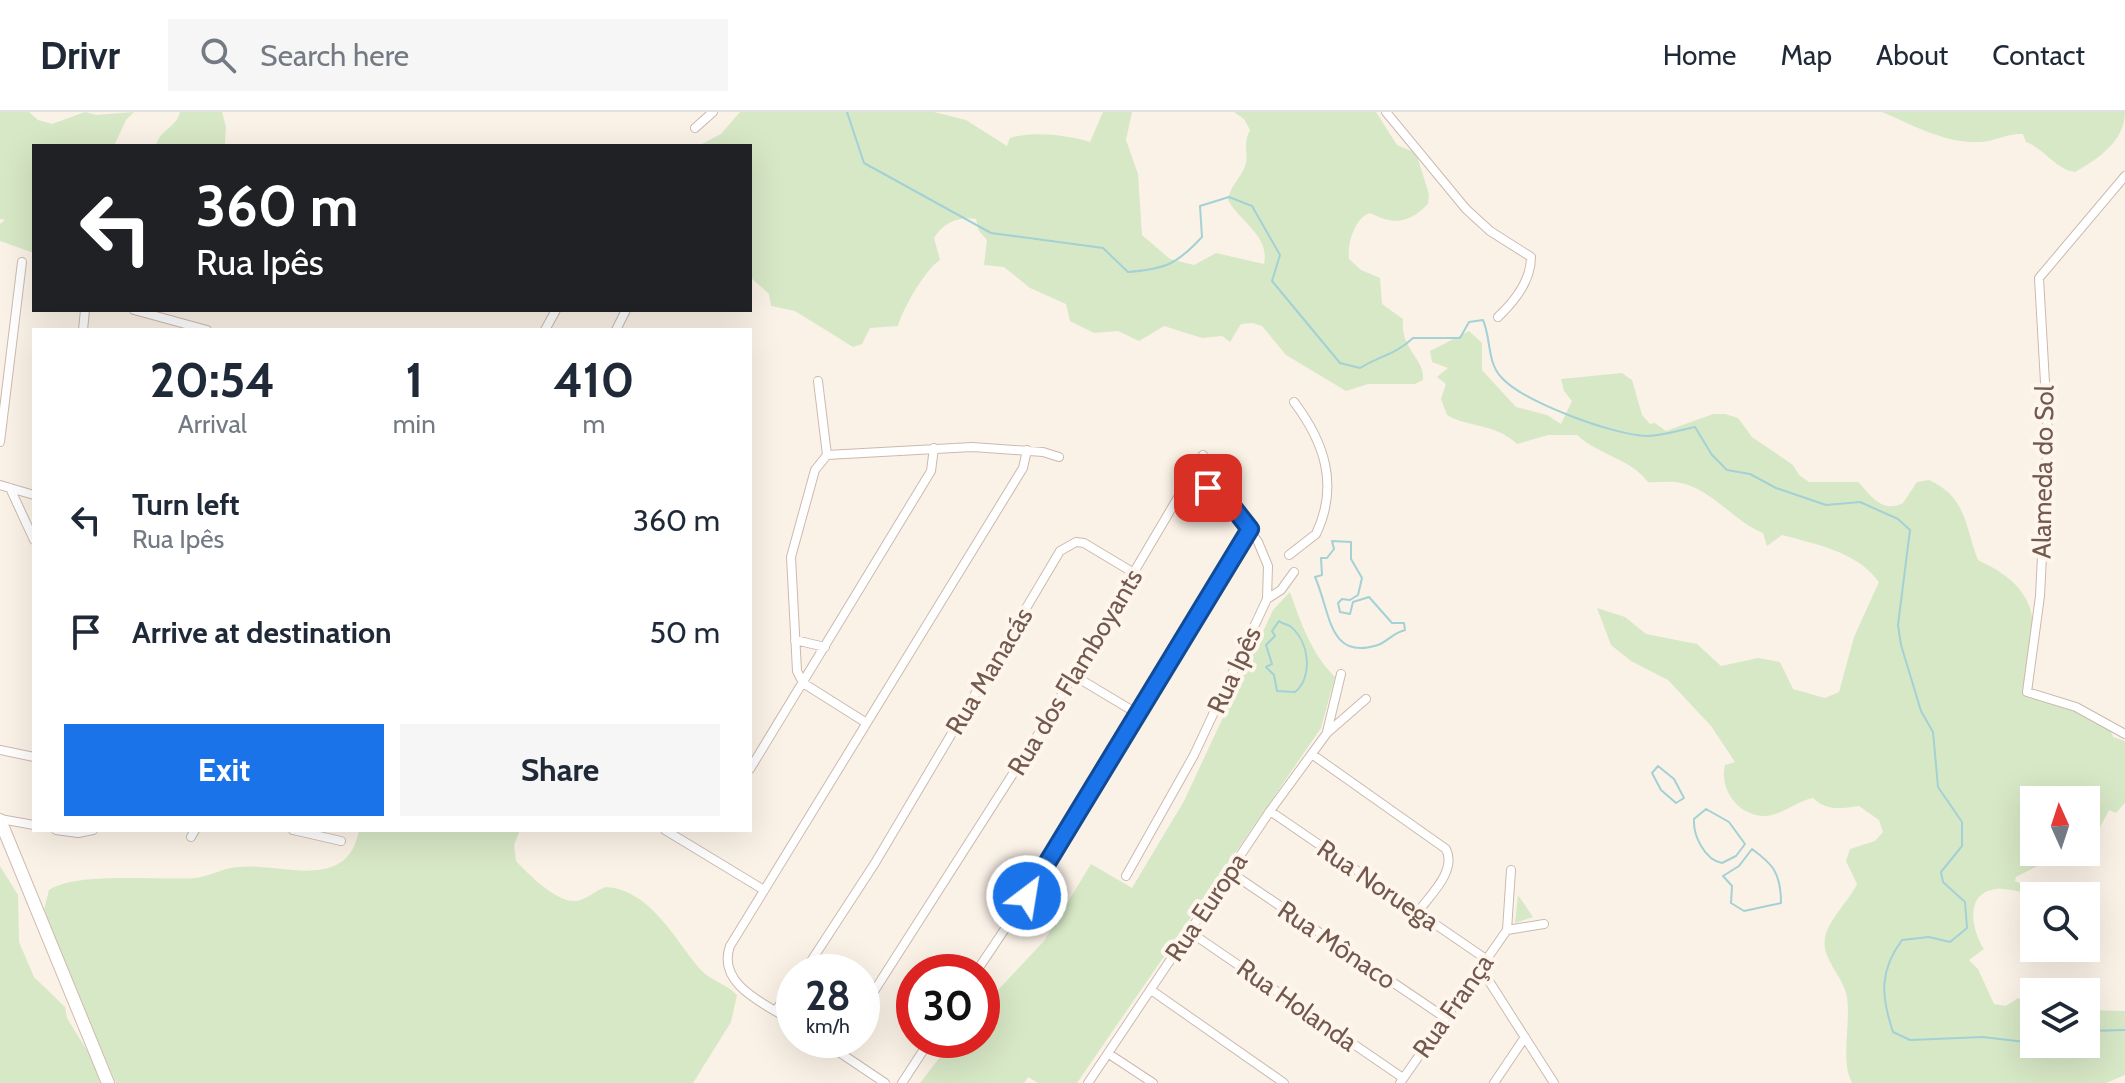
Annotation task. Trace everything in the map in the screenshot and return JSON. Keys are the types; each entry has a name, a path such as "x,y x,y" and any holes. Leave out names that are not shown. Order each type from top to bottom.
{"main road":[{"path":"0,819 108,1083"}],"street":[{"path":"695,128 713,112"},
{"path":"1386,112 1417,145 1457,199 1490,231 1531,257 1531,269 1523,287 1498,317"},
{"name":"Alameda do Sol","path":"2125,176 2039,278 2048,435 2040,596 2027,692 2076,707 2125,734"},
{"path":"0,442 22,262"},
{"path":"141,312 200,328"},
{"path":"818,381 827,455 815,470 791,557 797,671 803,683 865,722"},
{"path":"1289,555 1316,534 1329,480 1325,456 1294,402"},
{"path":"827,455 934,448 1027,450 1059,457"},
{"path":"752,766 931,471 934,448"},
{"path":"776,1010 734,981 727,968 730,946 1023,468 1027,450"},
{"name":"Rua dos Flamboyants","path":"880,983 943,887 1073,675 1203,455"},
{"name":"Rua Ipês","path":"1126,876 1194,755 1267,599 1268,566 1250,529 1232,506 1191,477"},
{"path":"0,485 32,494"},
{"path":"10,488 32,536"},
{"path":"988,954 1027,896 1250,529"},
{"name":"Rua Manacás","path":"816,954 875,863 1060,551 1076,542 1084,543 1134,573"},
{"path":"1267,599 1281,590 1294,572"},
{"path":"795,640 825,647"},
{"name":"Rua Europa","path":"1327,733 1341,674"},
{"path":"1073,675 1138,714"},
{"name":"Rua Europa","path":"1088,1083 1270,811 1327,733 1366,699"},
{"path":"0,750 32,757"},
{"path":"1313,755 1446,849 1450,863 1447,871 1418,912"},
{"name":"Rua Noruega","path":"1270,811 1486,959"},
{"path":"0,819 32,825"},
{"path":"302,832 341,841"},
{"path":"668,832 764,890"},
{"name":"Rua França","path":"1401,1081 1507,930 1511,870"},
{"name":"Rua Mônaco","path":"1230,872 1444,1017"},
{"name":"Rua França","path":"1507,930 1544,924"},
{"name":"Rua Holanda","path":"1190,932 1401,1081"},
{"path":"1480,967 1554,1083"},
{"path":"1151,990 1284,1083"},
{"path":"1494,1083 1525,1037"},
{"path":"1109,1054 1153,1083"},
{"path":"849,1058 885,1083"},
{"path":"902,1083 918,1058"}],"green space":[{"path":"0,112 29,112 38,120 52,124 85,112 96,115 134,112 126,120 115,144 32,144 32,252 0,241 0,224 5,220 0,219"},
{"path":"180,112 222,112 226,127 225,144 157,144"},
{"path":"740,112 934,112 966,120 1007,146 1010,138 1039,134 1090,142 1103,112 1132,112 1126,140 1138,174 1142,235 1170,259 1194,265 1216,253 1264,264 1263,245 1228,200 1246,163 1246,143 1250,130 1244,119 1234,112 1376,112 1397,145 1416,153 1429,194 1428,204 1407,219 1394,221 1370,213 1365,216 1353,232 1349,259 1361,270 1380,278 1382,304 1403,319 1405,339 1423,372 1423,380 1415,384 1368,384 1346,391 1286,355 1262,326 1253,323 1241,324 1230,342 1222,336 1202,338 1164,326 1139,341 1118,331 1094,333 1070,321 1066,304 1030,288 1004,267 984,265 987,240 979,231 976,219 970,218 947,225 934,238 940,260 915,290 898,326 870,328 862,344 853,347 795,311 771,306 769,294 752,279 752,144 702,144 721,134"},
{"path":"1882,112 2125,112 2120,132 2109,148 2075,172 2062,167 2026,142 2023,134 1967,142 1930,133"},
{"path":"1469,331 1482,343 1482,370 1516,407 1547,415 1561,424 1572,401 1564,391 1561,379 1622,373 1632,380 1642,415 1650,424 1655,423 1666,431 1713,414 1725,414 1738,418 1752,437 1793,465 1799,475 1809,482 1858,482 1878,502 1889,506 1903,503 1917,482 1929,480 1951,495 1963,514 1978,560 2016,585 2032,614 2033,649 2027,692 2109,725 2113,737 2125,741 2125,803 2116,813 2109,810 2100,827 2100,786 2020,786 2020,866 2037,866 2016,877 2020,892 1996,889 1982,894 1977,900 1974,925 1984,949 1969,960 1978,969 1994,1004 2006,1006 2020,999 2020,1058 2100,1058 2100,1010 2125,1011 2125,1075 2106,1083 1852,1083 1846,1053 1847,997 1826,953 1825,938 1830,924 1857,884 1846,861 1850,849 1875,841 1883,832 1879,820 1859,806 1834,808 1813,798 1766,816 1739,807 1728,792 1724,774 1725,765 1735,762 1711,726 1668,680 1631,661 1611,645 1597,608 1625,617 1646,634 1697,644 1721,666 1758,658 1780,662 1793,689 1825,698 1839,692 1854,637 1879,582 1870,571 1848,556 1822,546 1782,535 1767,546 1763,533 1703,492 1677,482 1648,482 1633,467 1577,435 1548,435 1517,444 1500,432 1447,415 1441,399 1446,384 1437,377 1448,368 1432,362 1430,351"},
{"path":"1290,592 1313,648 1335,677 1321,728 1077,1083 1038,1083 1028,1077 1024,1083 920,1083 939,1058 1000,1058 1000,988 1044,941 1091,864 1132,888 1184,801 1273,610"},
{"path":"358,832 519,832 514,845 516,861 552,893 576,901 606,887 622,890 649,906 701,970 737,995 731,1022 693,1083 116,1083 43,914 49,890 62,884 98,879 196,878 238,867 326,869 341,862 352,850"},
{"path":"0,866 18,895 19,942 34,977 65,1007 67,1018 94,1062 100,1083 0,1083"},
{"path":"1518,895 1533,917 1515,923"}],"waterway":[{"path":"847,112 864,163 991,233 1103,248 1128,272 1141,271 1162,267 1178,259 1202,237 1200,206 1229,197 1252,206 1280,255 1272,281 1340,363 1360,368 1413,338 1460,338 1469,322 1483,320 1497,371 1512,387 1528,397 1570,416 1632,434 1653,436 1695,427 1712,455 1727,470 1750,474 1776,488 1826,505 1860,502 1898,519 1910,530 1898,625 1901,645 1921,711 1933,732 1938,787 1962,822 1962,846 1941,872 1943,882 1965,902 1967,928 1950,942 1929,937 1902,940 1889,962 1884,984 1889,1019 1893,1032 1910,1040 1983,1037 2020,1041"},
{"path":"1332,541 1351,542 1351,559 1362,578 1358,595 1338,603 1340,612 1350,614 1353,602 1369,597 1392,623 1404,623 1405,630 1378,645 1362,648 1349,646 1340,640 1329,619 1315,577 1322,575 1321,558 1327,558 1334,549 1332,541"},
{"path":"1279,621 1297,633 1305,650 1305,678 1295,692 1277,691 1274,675 1266,667 1272,664 1266,645 1275,636 1272,631 1279,621"},
{"path":"1658,766 1674,779 1684,798 1676,803 1661,790 1652,773 1658,766"},
{"path":"1706,809 1729,822 1745,844 1736,856 1722,863 1705,852 1696,833 1694,819 1706,809"},
{"path":"1752,849 1774,869 1781,903 1744,911 1731,903 1732,886 1723,876 1739,866 1752,849"},
{"path":"2100,1031 2125,1030"}],"route":[{"path":"1027,896 1250,529 1232,506 1208,488"}]}
